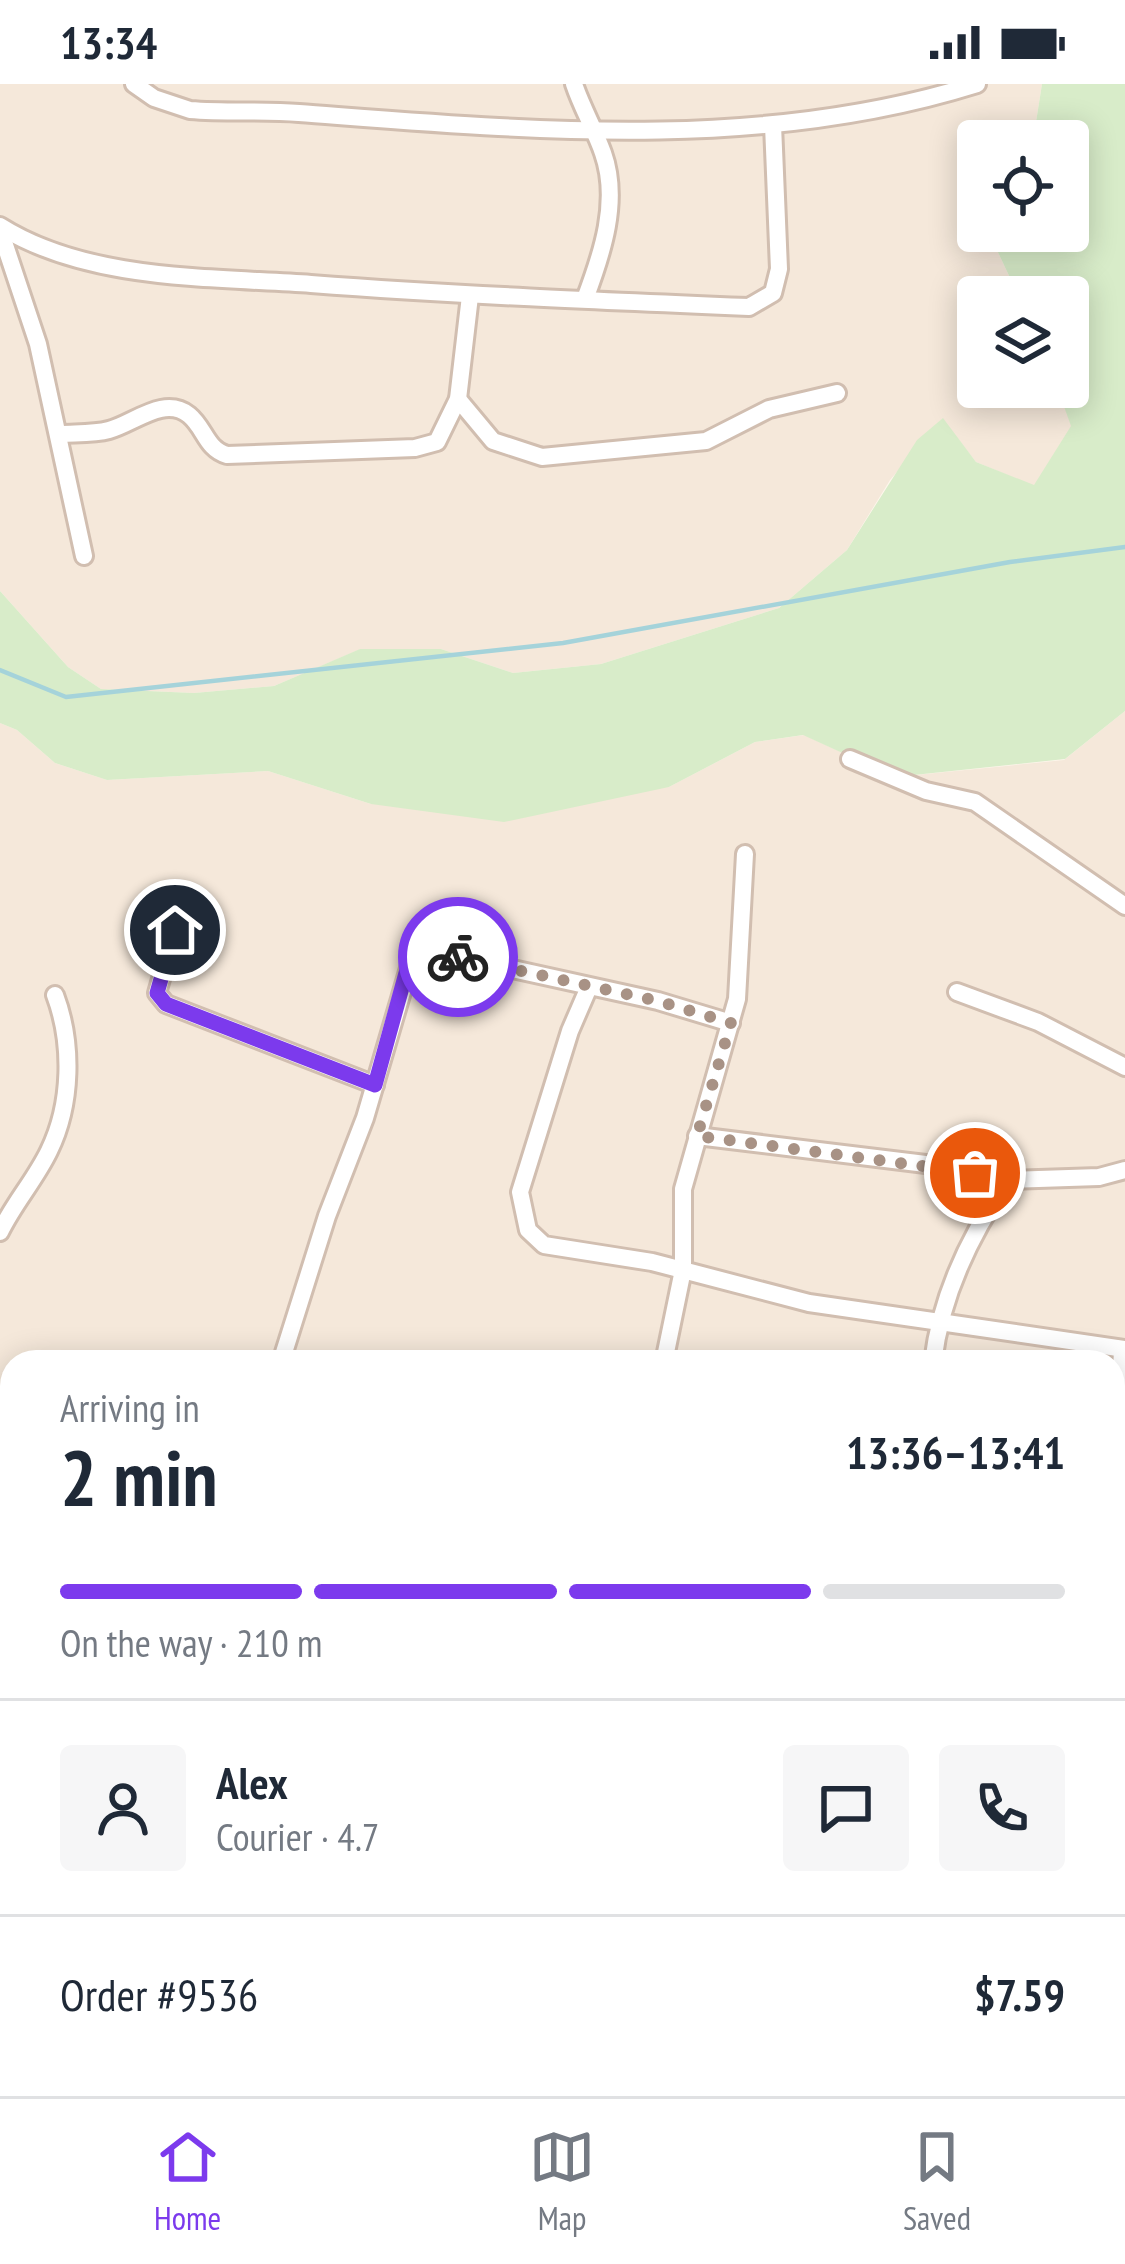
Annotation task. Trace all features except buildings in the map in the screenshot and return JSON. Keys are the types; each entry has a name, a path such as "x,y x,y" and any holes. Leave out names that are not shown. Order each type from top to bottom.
{"street":[{"path":"134,84 154,98 190,110 590,131 773,125 917,103 977,84"},
{"path":"574,84 603,153 610,197 602,254 585,299"},
{"path":"0,228 51,252 171,274 470,296 749,307 773,293 779,269 773,125"},
{"path":"0,228 26,299 61,434 84,556"},
{"path":"61,434 110,430 153,411 172,410 188,415 217,452 227,455 415,448 436,442 458,399 470,296"},
{"path":"458,399 493,441 542,457 706,441 769,409 837,394"},
{"path":"850,759 926,791 975,802 1125,906"},
{"path":"666,1350 683,1270 683,1189 731,1023 745,854"},
{"path":"175,930 157,993 166,1004 375,1085"},
{"path":"285,1350 375,1085 411,955 418,950 731,1023"},
{"path":"589,987 524,1174 520,1212 528,1230 544,1245 683,1270 808,1303 1123,1349"},
{"path":"957,992 1037,1022 1125,1067"},
{"path":"0,1232 55,1136 69,1057 67,1027 55,995"},
{"path":"697,1136 942,1166 1008,1180 1099,1177 1125,1170"},
{"path":"935,1350 939,1320 960,1260 1008,1180"}],"shaded area":[{"path":"0,84 1042,84 1036,120 957,120 957,252 998,252 1009,276 957,276 957,408 1065,408 1072,426 1034,486 976,462 942,419 890,480 847,550 779,608 601,664 513,673 441,649 361,649 274,686 194,693 101,689 68,667 0,591"},
{"path":"1125,711 1125,1350 0,1350 0,723 17,730 55,763 107,780 268,771 371,804 669,787 755,742 804,735 895,777 1064,760"}],"green space":[{"path":"1042,84 1125,84 1125,711 1065,759 895,777 803,735 755,742 669,787 504,822 371,804 268,771 107,780 55,763 17,730 0,723 0,591 68,667 101,689 194,693 274,686 360,649 441,649 513,673 601,664 779,608 847,550 917,440 943,418 976,462 1034,485 1071,426 1065,408 1089,408 1089,276 1009,276 998,252 1089,252 1089,120 1036,120"}],"waterway":[{"path":"0,670 66,697 563,643 1010,562 1125,547"}],"way so far":[{"path":"458,957 658,1001 731,1023 697,1136 975,1173"}],"route":[{"path":"175,930 157,993 166,1004 375,1085 411,955 422,949 458,957"}]}
